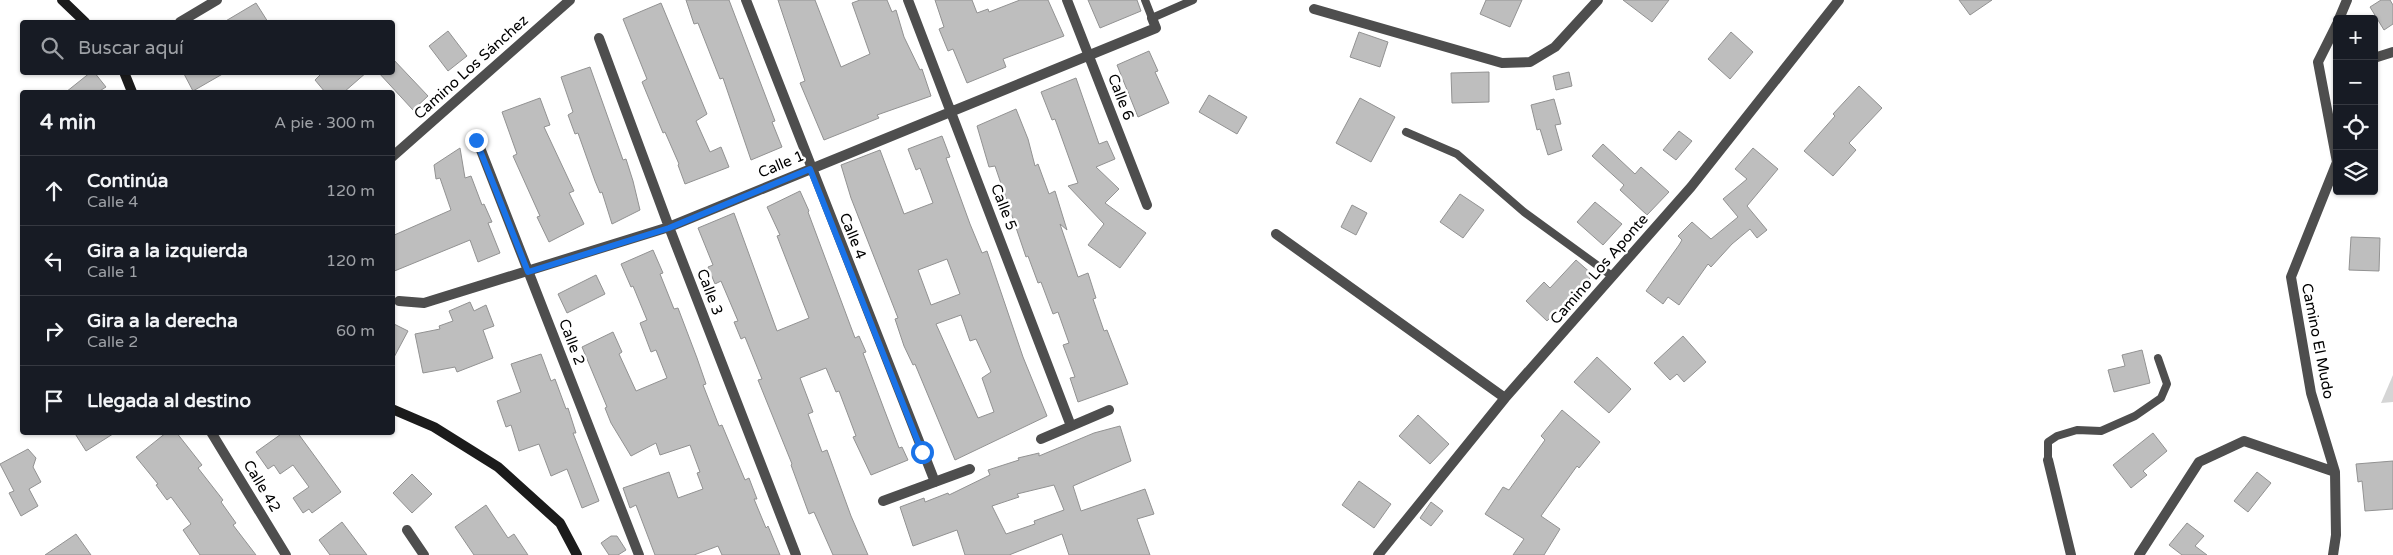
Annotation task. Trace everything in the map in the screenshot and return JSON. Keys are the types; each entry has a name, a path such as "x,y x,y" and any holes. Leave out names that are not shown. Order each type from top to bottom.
{"street":[{"path":"62,0 83,20"},
{"path":"183,20 217,0"},
{"name":"Camino Los Sánchez","path":"395,154 570,0"},
{"name":"Calle 4","path":"746,0 810,169 935,482"},
{"name":"Calle 5","path":"908,0 1071,426"},
{"name":"Calle 6","path":"1067,0 1147,205"},
{"path":"1314,9 1502,63 1530,62 1555,47 1598,0"},
{"name":"Camino Los Aponte","path":"1378,555 1505,398 1691,187 1839,0"},
{"path":"2341,15 2347,0"},
{"name":"Calle 1","path":"399,301 424,303 669,228 1156,28 1152,18"},
{"name":"Camino El Mudo","path":"2333,32 2318,62 2335,150"},
{"name":"Calle 3","path":"599,38 669,228 796,555"},
{"path":"2378,57 2393,52"},
{"path":"125,75 131,90"},
{"name":"Calle 2","path":"476,140 639,555"},
{"name":"Camino El Mudo","path":"2333,172 2291,277 2310,392 2335,472 2336,535 2333,555"},
{"path":"1276,234 1505,398"},
{"path":"395,410 434,427 498,467 560,523 577,555"},
{"path":"1041,439 1109,410"},
{"name":"Calle 42","path":"213,435 286,555"},
{"path":"2139,555 2199,462 2244,441 2335,472"},
{"path":"2048,460 2071,555"},
{"path":"883,501 970,469"},
{"path":"407,530 420,554"}],"lane":[{"path":"1145,0 1152,18 1193,0"},
{"path":"1406,132 1458,154 1524,212 1612,276"},
{"path":"2048,460 2048,442 2057,436 2077,430 2101,431 2135,416 2161,398 2167,384 2158,358"}],"shaded area":[{"path":"2393,375 2393,402 2381,403"}],"building":[{"path":"686,0 729,0 775,121 772,122 782,147 751,160 723,78 720,79 698,23 694,24"},
{"path":"778,0 815,0 841,67 870,54 852,3 860,0 887,0 892,12 896,10 904,37 920,70 922,69 931,96 877,115 879,118 824,140 800,83 805,81"},
{"path":"935,0 972,0 977,13 988,9 989,12 1020,0 1048,0 1064,36 1003,59 1006,67 967,83 953,49 948,51 939,29 944,27"},
{"path":"1088,0 1137,0 1141,11 1100,28"},
{"path":"1486,0 1522,0 1510,27 1480,14"},
{"path":"1623,0 1669,0 1652,22"},
{"path":"1959,0 1992,0 1970,15"},
{"path":"2381,0 2390,0 2393,5 2393,24 2384,30 2378,20 2378,15 2375,15 2370,7"},
{"path":"256,3 267,20 227,20"},
{"path":"661,3 707,114 696,121 710,152 721,147 729,167 685,184 679,164 665,132 663,133 642,82 647,79 623,19"},
{"path":"448,31 467,56 448,71 429,46"},
{"path":"1359,32 1388,42 1380,67 1350,57"},
{"path":"1731,32 1753,52 1730,79 1708,59"},
{"path":"1149,51 1158,71 1155,72 1169,103 1138,117 1117,65"},
{"path":"395,61 428,96 413,110 381,75 395,75"},
{"path":"590,67 623,160 626,159 640,210 612,224 602,192 600,193 578,133 575,134 568,115 573,112 561,77"},
{"path":"1489,72 1489,102 1452,103 1451,73"},
{"path":"1569,72 1572,86 1556,90 1553,76"},
{"path":"87,75 96,75 106,87 101,90 68,90"},
{"path":"185,75 221,75 195,90 192,90"},
{"path":"320,75 364,75 346,90 323,90 315,80"},
{"path":"1076,78 1099,144 1107,141 1115,159 1096,167 1119,189 1105,203 1146,233 1120,268 1088,245 1104,224 1068,186 1078,183 1055,119 1052,120 1041,92"},
{"path":"1859,86 1882,108 1849,143 1856,150 1833,176 1804,151 1835,116 1833,114"},
{"path":"1209,95 1247,117 1237,134 1199,112"},
{"path":"540,98 550,125 544,127 574,191 569,193 584,224 549,242 537,217 540,216 513,156 517,154 502,112"},
{"path":"1360,98 1395,117 1371,162 1336,143"},
{"path":"1554,99 1561,124 1555,125 1562,150 1548,155 1540,129 1537,130 1531,105"},
{"path":"1016,109 1028,139 1035,166 1038,164 1049,194 1055,191 1067,230 1060,224 1078,277 1088,273 1096,298 1093,299 1104,331 1107,330 1128,384 1078,402 1070,378 1075,377 1063,345 1069,343 1058,312 1053,314 1041,282 1038,283 1028,256 1026,257 995,166 989,167 977,126"},
{"path":"1679,131 1692,141 1676,160 1663,150"},
{"path":"942,136 950,157 946,158 970,224 982,253 987,251 1023,357 1047,416 955,460 915,364 913,365 904,346 895,319 898,318 851,198 841,165 880,150 904,214 933,203 920,168 916,170 908,149","holes":["947,259 960,294 931,305 918,270","961,315 970,341 976,339 991,372 982,378 994,412 978,418 936,324"]},
{"path":"1603,144 1635,174 1641,167 1669,192 1647,215 1620,190 1624,185 1592,156"},
{"path":"460,148 465,178 471,176 482,205 484,204 492,222 488,223 500,253 478,262 470,240 395,271 395,235 451,210 440,178 436,179 434,165"},
{"path":"1753,148 1778,169 1747,206 1767,230 1757,238 1750,229 1732,244 1711,267 1708,264 1679,305 1668,297 1663,304 1646,291 1682,240 1678,236 1692,222 1711,239 1738,217 1723,199 1747,179 1735,169"},
{"path":"800,191 855,338 859,336 866,352 863,353 899,448 902,447 908,460 871,475 853,437 856,436 839,391 836,392 826,368 800,378 813,412 808,414 822,452 827,450 851,516 868,555 833,555 814,512 809,514 792,464 758,380 762,379 745,337 741,339 734,322 738,321 721,281 715,284 708,267 713,265 698,228 734,213 777,331 809,318 777,236 780,235 767,207"},
{"path":"1460,194 1484,210 1463,238 1440,222"},
{"path":"1595,202 1622,224 1603,245 1577,222"},
{"path":"1352,205 1367,213 1356,235 1341,227"},
{"path":"2351,237 2380,238 2379,271 2349,270"},
{"path":"653,250 663,273 660,274 674,309 678,308 697,358 706,384 703,385 719,426 722,425 745,480 749,478 757,499 754,499 780,555 722,555 718,546 694,555 655,555 636,505 630,508 623,488 669,472 678,498 703,489 697,473 700,472 690,445 660,455 656,443 631,456 611,423 605,408 607,407 582,347 613,332 622,352 619,354 636,391 667,378 656,350 651,352 640,323 647,320 633,286 631,287 621,264"},
{"path":"1576,260 1593,275 1547,321 1526,301 1544,282 1550,288"},
{"path":"596,275 605,294 567,313 558,294"},
{"path":"470,302 474,311 486,305 494,326 483,330 493,358 457,372 455,367 423,373 415,334 440,329 439,326 453,321 449,311"},
{"path":"395,324 408,331 395,355"},
{"path":"1683,336 1706,362 1684,382 1677,374 1670,380 1654,363"},
{"path":"2142,350 2150,383 2114,392 2108,370 2125,366 2122,355"},
{"path":"541,354 551,381 555,379 566,409 568,408 576,433 573,433 599,501 582,508 567,469 551,476 539,444 519,451 511,425 506,427 497,401 521,392 511,364"},
{"path":"1597,357 1631,389 1609,413 1574,382"},
{"path":"1562,410 1600,442 1579,468 1577,466 1541,516 1560,529 1544,555 1513,555 1524,539 1485,514 1503,487 1509,490 1545,440 1541,436"},
{"path":"1418,415 1449,444 1430,464 1399,436"},
{"path":"1120,426 1131,461 1073,486 1081,511 1145,489 1154,514 1137,519 1150,555 1069,555 1062,534 1009,555 965,555 957,530 913,546 900,507 924,498 925,502 948,493 949,495 990,475 988,470 1019,460 1018,458 1039,453 1039,456 1094,433","holes":["1054,485 1064,510 1034,521 1035,524 1006,534 992,506 1019,497 1017,494"]},
{"path":"2153,433 2167,451 2143,471 2147,475 2131,488 2113,465"},
{"path":"76,435 111,435 86,451"},
{"path":"163,435 178,435 202,465 198,468 223,500 221,502 236,523 233,525 256,555 200,555 183,530 191,524 171,497 167,500 156,485 158,484 136,457"},
{"path":"280,435 299,435 341,492 312,513 309,509 303,513 293,498 309,487 293,465 280,474 274,465 268,469 256,452"},
{"path":"28,449 36,458 33,467 41,482 29,489 38,506 21,516 9,493 14,491 0,464"},
{"path":"2393,461 2393,509 2365,511 2362,481 2358,482 2356,464"},
{"path":"2257,472 2271,483 2248,512 2234,501"},
{"path":"412,474 432,494 412,513 393,493"},
{"path":"1359,481 1391,504 1374,528 1342,505"},
{"path":"1431,502 1443,511 1431,526 1420,518"},
{"path":"486,505 508,538 514,534 528,555 474,555 455,527"},
{"path":"342,522 367,555 330,555 319,540"},
{"path":"2187,523 2204,536 2195,546 2207,555 2182,555 2169,545"},
{"path":"76,534 91,555 45,555"},
{"path":"611,536 617,536 626,550 618,555 609,555 601,543"}],"route":[{"path":"476,140 528,272 669,228 810,169 922,452"}]}
